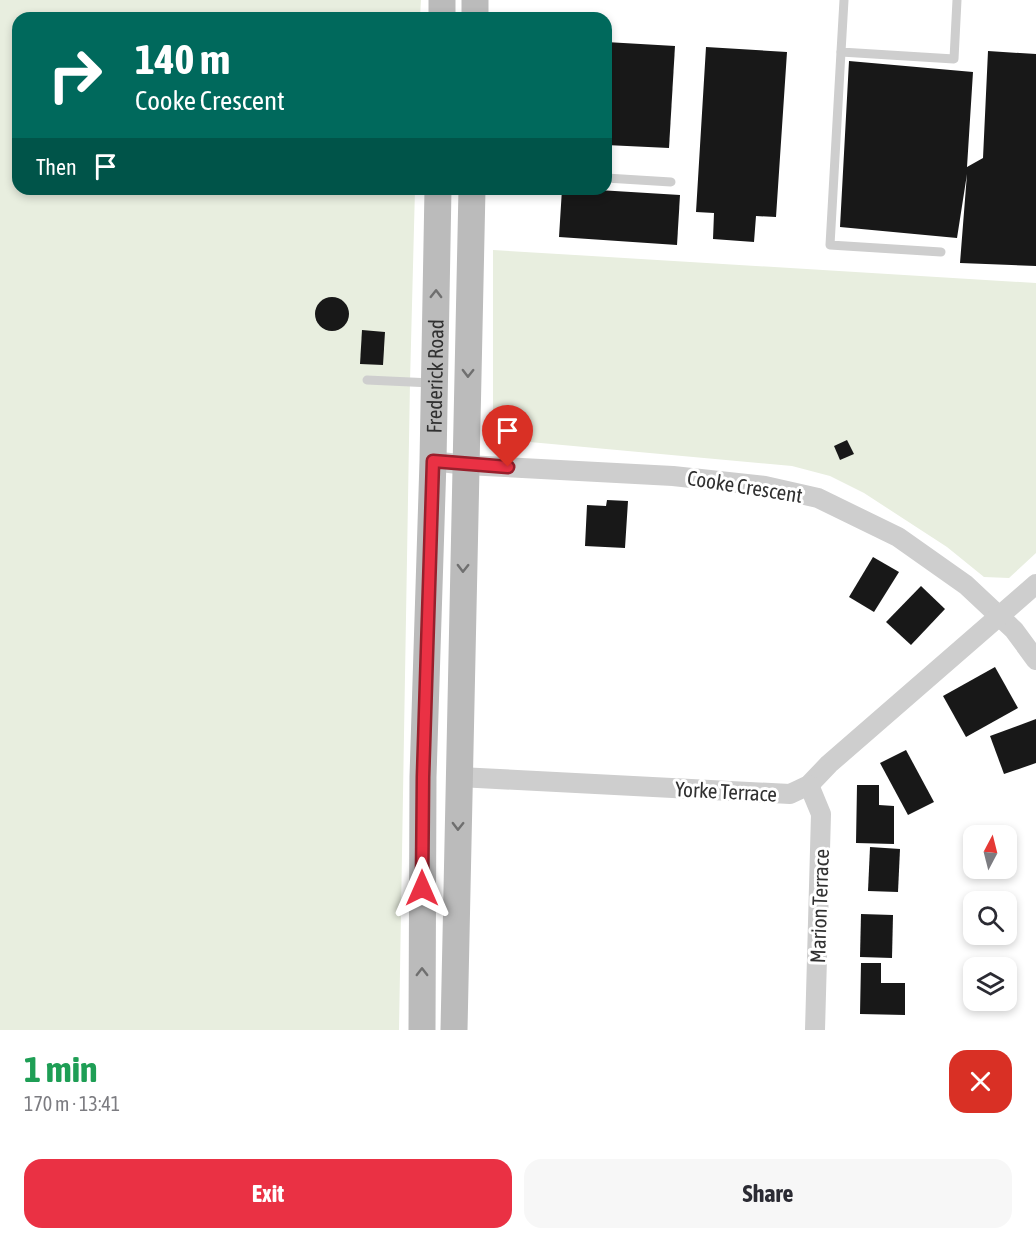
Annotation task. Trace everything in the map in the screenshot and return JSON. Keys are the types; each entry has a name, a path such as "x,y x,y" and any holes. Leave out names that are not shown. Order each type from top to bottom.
{"main road":[{"name":"Frederick Road","path":"422,1030 423,777 433,461 438,195"},
{"name":"Frederick Road","path":"454,1030 472,195"}],"street":[{"name":"Cooke Crescent","path":"433,461 466,465 673,476 765,486 818,498 898,537 966,585 1014,630 1036,660"},
{"name":"Yorke Terrace","path":"459,777 790,794 809,785 829,764 1036,584"},
{"name":"Marion Terrace","path":"809,785 821,814 815,1030"}],"lane":[{"path":"844,0 830,245 941,252"},
{"path":"841,52 954,59 957,0"},
{"path":"612,178 671,182"},
{"path":"367,380 434,383"}],"green space":[{"path":"0,0 421,0 420,12 12,12 12,195 415,195 399,1030 0,1030"},
{"path":"493,250 1036,283 1036,553 1009,578 984,577 947,547 864,493 830,476 792,466 508,440 493,425"}],"building":[{"path":"612,42 675,46 669,148 612,145"},
{"path":"706,47 787,52 776,217 756,216 754,242 713,239 714,213 696,212"},
{"path":"988,51 1036,54 1036,266 960,263 967,174 957,238 840,227 849,61 973,72 967,167 983,158"},
{"path":"612,191 680,195 677,245 559,237 562,195 612,195"},
{"path":"332,297 344,302 349,314 344,326 332,331 320,326 315,314 320,302"},
{"path":"362,330 385,332 383,365 360,364"},
{"path":"847,440 854,454 840,460 834,446"},
{"path":"607,500 628,501 625,548 585,546 587,505 606,506"},
{"path":"873,557 899,572 874,612 849,597"},
{"path":"921,586 945,609 911,645 886,622"},
{"path":"995,667 1018,708 966,737 943,696"},
{"path":"1036,719 1036,763 1004,774 990,736"},
{"path":"906,750 934,802 908,815 880,763"},
{"path":"857,785 879,785 879,805 894,806 894,844 856,843"},
{"path":"870,847 900,849 898,892 868,891"},
{"path":"861,914 893,915 892,958 860,957"},
{"path":"861,963 881,963 881,983 905,983 905,1015 860,1014"}],"route":[{"path":"422,888 423,777 433,461 508,467"}]}
